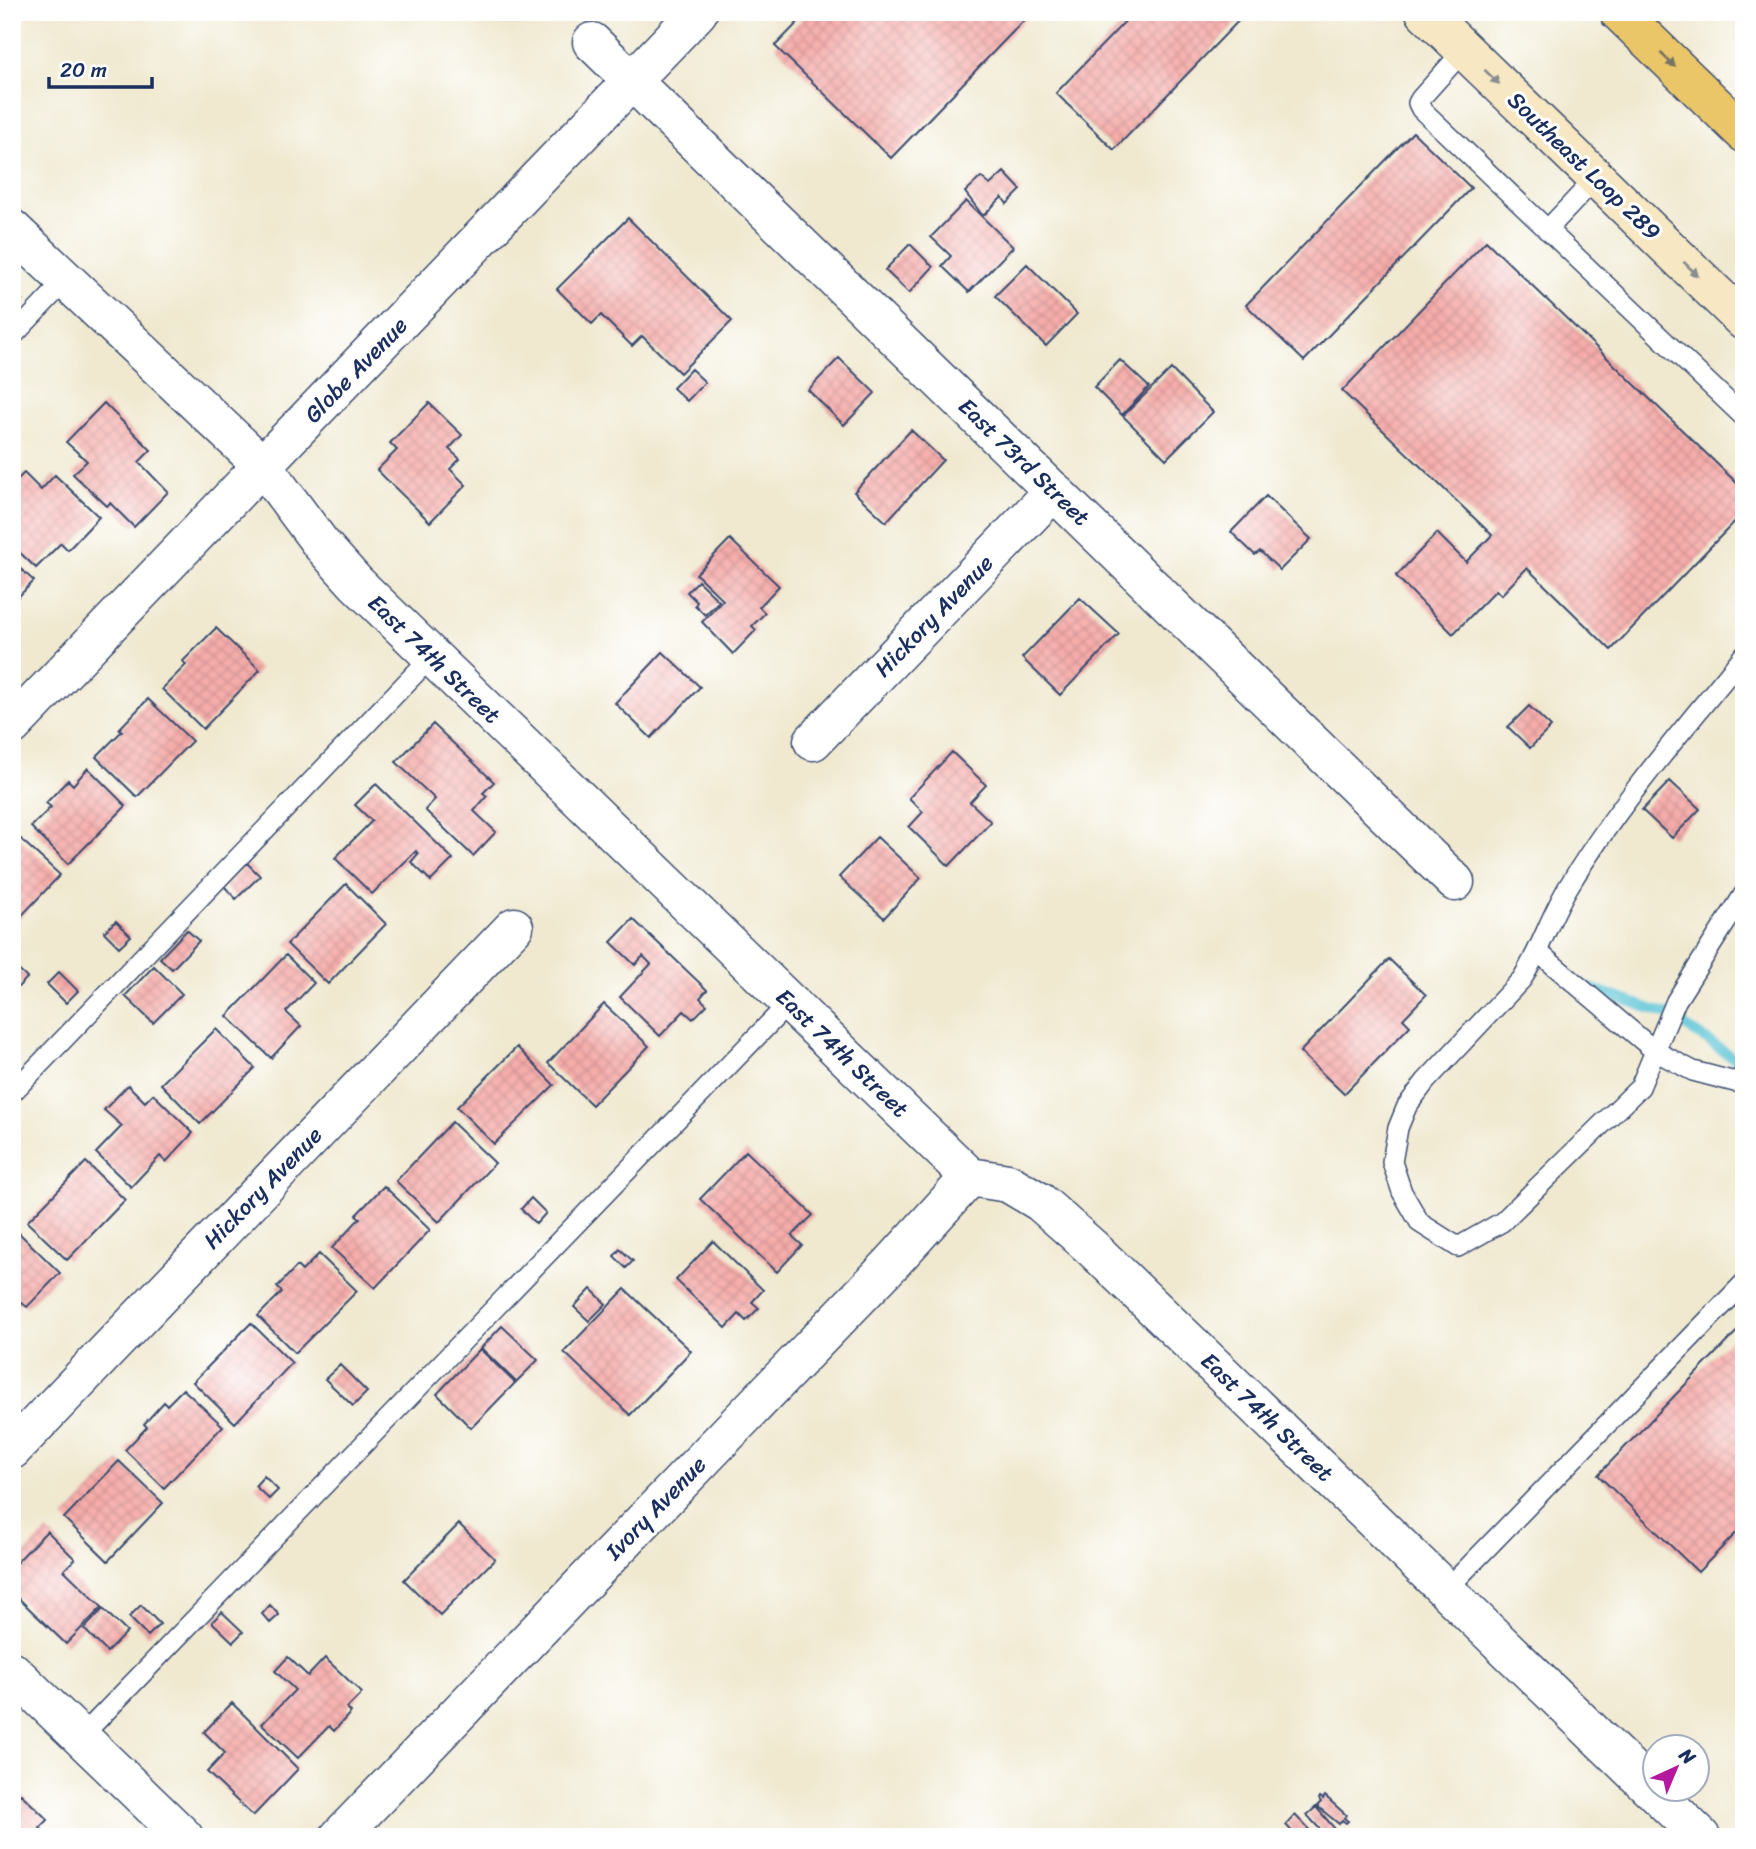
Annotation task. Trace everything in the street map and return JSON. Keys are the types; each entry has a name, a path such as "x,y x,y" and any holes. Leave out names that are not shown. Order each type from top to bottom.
{"highway":[{"path":"1619,12 1744,133"}],"main road":[{"name":"Southeast Loop 289","path":"1425,12 1744,321"}],"street":[{"name":"Globe Avenue","path":"12,726 698,12"},
{"name":"East 73rd Street","path":"592,42 1455,882"},
{"name":"East 74th Street","path":"12,229 263,466 338,564 970,1177 1008,1183 1040,1202 1091,1247 1701,1837"},
{"name":"Hickory Avenue","path":"813,741 1054,491"},
{"name":"Hickory Avenue","path":"12,1450 514,927"},
{"name":"Ivory Avenue","path":"339,1837 890,1265 970,1177"},
{"path":"12,1671 184,1837"}],"lane":[{"path":"1464,50 1420,98 1418,103 1421,109 1744,417"},
{"path":"1547,230 1596,178"},
{"path":"12,337 66,280"},
{"path":"1744,655 1618,810 1568,887 1538,952 1522,979 1426,1081 1408,1106 1398,1128 1392,1162 1402,1192 1420,1223 1458,1247 1503,1223 1640,1087 1676,1001 1744,894"},
{"path":"12,1093 432,656"},
{"path":"1538,952 1655,1051 1693,1071 1735,1082 1744,1075"},
{"path":"80,1737 790,1002"},
{"path":"1446,1590 1744,1283"}],"building":[{"path":"808,12 1032,12 891,158 775,46"},
{"path":"1134,12 1247,12 1114,150 1056,93"},
{"path":"1413,132 1471,188 1304,361 1246,305"},
{"path":"1004,172 1021,190 1007,204 1002,197 983,216 965,192 981,177 990,185"},
{"path":"966,201 1013,247 969,292 942,266 951,256 931,237"},
{"path":"628,218 732,321 680,373 642,336 632,346 601,315 592,324 557,289"},
{"path":"1486,241 1744,490 1744,512 1611,650 1527,568 1501,595 1496,590 1453,634 1396,576 1437,533 1466,562 1492,535 1342,391"},
{"path":"910,244 933,267 909,293 885,270"},
{"path":"1027,264 1077,314 1046,346 995,296"},
{"path":"12,290 22,300 12,310"},
{"path":"839,358 875,393 844,425 808,390"},
{"path":"1120,360 1149,387 1122,415 1094,387"},
{"path":"691,369 705,382 687,401 673,388"},
{"path":"1171,369 1213,412 1166,459 1123,416"},
{"path":"104,403 151,450 139,462 168,492 134,527 110,503 107,506 73,474 87,461 66,442"},
{"path":"429,403 462,435 449,449 460,459 450,469 466,485 430,522 377,470 397,450 390,443"},
{"path":"911,430 943,460 886,522 854,492"},
{"path":"24,473 41,490 55,475 99,517 68,550 61,543 36,568 12,545 12,518 16,514 12,509 12,485"},
{"path":"1266,496 1311,539 1280,570 1260,551 1255,555 1231,532"},
{"path":"730,539 779,586 759,607 765,613 752,626 756,630 733,654 702,622 723,600 696,574"},
{"path":"12,561 34,581 12,603"},
{"path":"698,581 719,601 705,615 687,592"},
{"path":"1080,598 1119,634 1060,695 1022,658"},
{"path":"216,628 260,670 203,729 162,689 186,665 183,661"},
{"path":"663,652 700,687 651,738 615,703"},
{"path":"148,699 192,741 137,797 96,757"},
{"path":"1529,706 1551,727 1530,748 1508,727"},
{"path":"433,724 494,782 483,793 487,796 474,811 496,832 473,856 425,810 435,799 396,762"},
{"path":"952,752 986,785 970,802 991,822 949,866 909,827 923,812 909,798"},
{"path":"88,768 126,806 68,864 31,827 51,807 46,803 68,780 73,785"},
{"path":"1670,781 1700,809 1672,838 1642,810"},
{"path":"376,784 453,859 431,881 411,862 418,854 416,851 372,894 335,858 372,821 355,805"},
{"path":"12,831 60,875 12,926"},
{"path":"877,837 921,878 884,918 839,877"},
{"path":"247,863 260,876 236,899 224,886"},
{"path":"346,884 386,924 328,984 287,944"},
{"path":"633,919 707,990 700,998 707,1005 693,1019 684,1011 660,1036 620,997 651,964 643,956 635,965 611,942"},
{"path":"116,921 131,936 119,947 104,932"},
{"path":"187,930 199,941 172,969 160,958"},
{"path":"286,955 314,983 286,1012 301,1026 271,1058 227,1016"},
{"path":"1389,959 1426,995 1403,1019 1410,1026 1344,1094 1300,1052"},
{"path":"12,964 27,978 12,993"},
{"path":"154,966 182,994 153,1023 125,996"},
{"path":"59,972 78,991 66,1003 47,984"},
{"path":"604,1004 649,1046 592,1105 548,1063"},
{"path":"216,1029 255,1068 200,1124 161,1084"},
{"path":"517,1047 554,1085 494,1144 457,1107"},
{"path":"128,1085 145,1102 153,1094 193,1133 166,1162 160,1156 131,1187 96,1153 122,1126 104,1110"},
{"path":"452,1122 495,1163 439,1222 396,1181"},
{"path":"746,1151 813,1215 792,1236 802,1245 777,1272 700,1199"},
{"path":"86,1162 125,1200 67,1260 27,1222"},
{"path":"384,1186 430,1230 375,1288 332,1248 360,1218 356,1215"},
{"path":"531,1198 546,1213 536,1224 521,1209"},
{"path":"18,1232 60,1273 27,1307 21,1302 12,1311 12,1238"},
{"path":"713,1241 763,1290 752,1302 759,1308 746,1321 739,1314 726,1328 676,1280"},
{"path":"620,1249 633,1261 626,1268 614,1256"},
{"path":"319,1254 357,1291 295,1353 258,1316 282,1292 277,1287 297,1266 302,1271"},
{"path":"591,1289 606,1304 589,1321 574,1307"},
{"path":"625,1289 691,1351 630,1415 564,1352"},
{"path":"251,1323 292,1363 235,1423 193,1382"},
{"path":"1744,1324 1744,1525 1698,1572 1598,1475"},
{"path":"502,1326 538,1360 516,1382 481,1348"},
{"path":"480,1349 515,1383 471,1428 437,1394"},
{"path":"340,1365 367,1392 353,1406 325,1379"},
{"path":"183,1389 223,1426 164,1488 125,1450 147,1427 144,1424 164,1402 167,1405"},
{"path":"119,1461 163,1503 108,1561 64,1518"},
{"path":"264,1476 278,1490 269,1499 255,1486"},
{"path":"459,1524 495,1559 440,1615 404,1580"},
{"path":"47,1531 75,1559 64,1570 102,1607 66,1644 12,1592 12,1567"},
{"path":"141,1605 160,1624 148,1636 129,1617"},
{"path":"270,1605 279,1615 270,1623 262,1614"},
{"path":"103,1609 127,1632 107,1652 84,1629"},
{"path":"222,1612 243,1632 233,1642 212,1622"},
{"path":"288,1657 308,1676 325,1658 362,1693 347,1708 351,1712 334,1731 329,1726 298,1758 262,1724 295,1690 275,1671"},
{"path":"232,1703 298,1769 253,1816 207,1772 225,1753 204,1732"},
{"path":"21,1794 48,1820 40,1828 49,1837 12,1837 12,1803"},
{"path":"1325,1796 1346,1815 1346,1823 1342,1820 1339,1824 1317,1806 1321,1802 1320,1797 1323,1799"},
{"path":"1316,1807 1342,1837 1327,1837 1307,1815"},
{"path":"1295,1815 1316,1837 1297,1837 1286,1825"}],"waterway":[{"path":"1585,986 1669,1015 1744,1065"}]}
